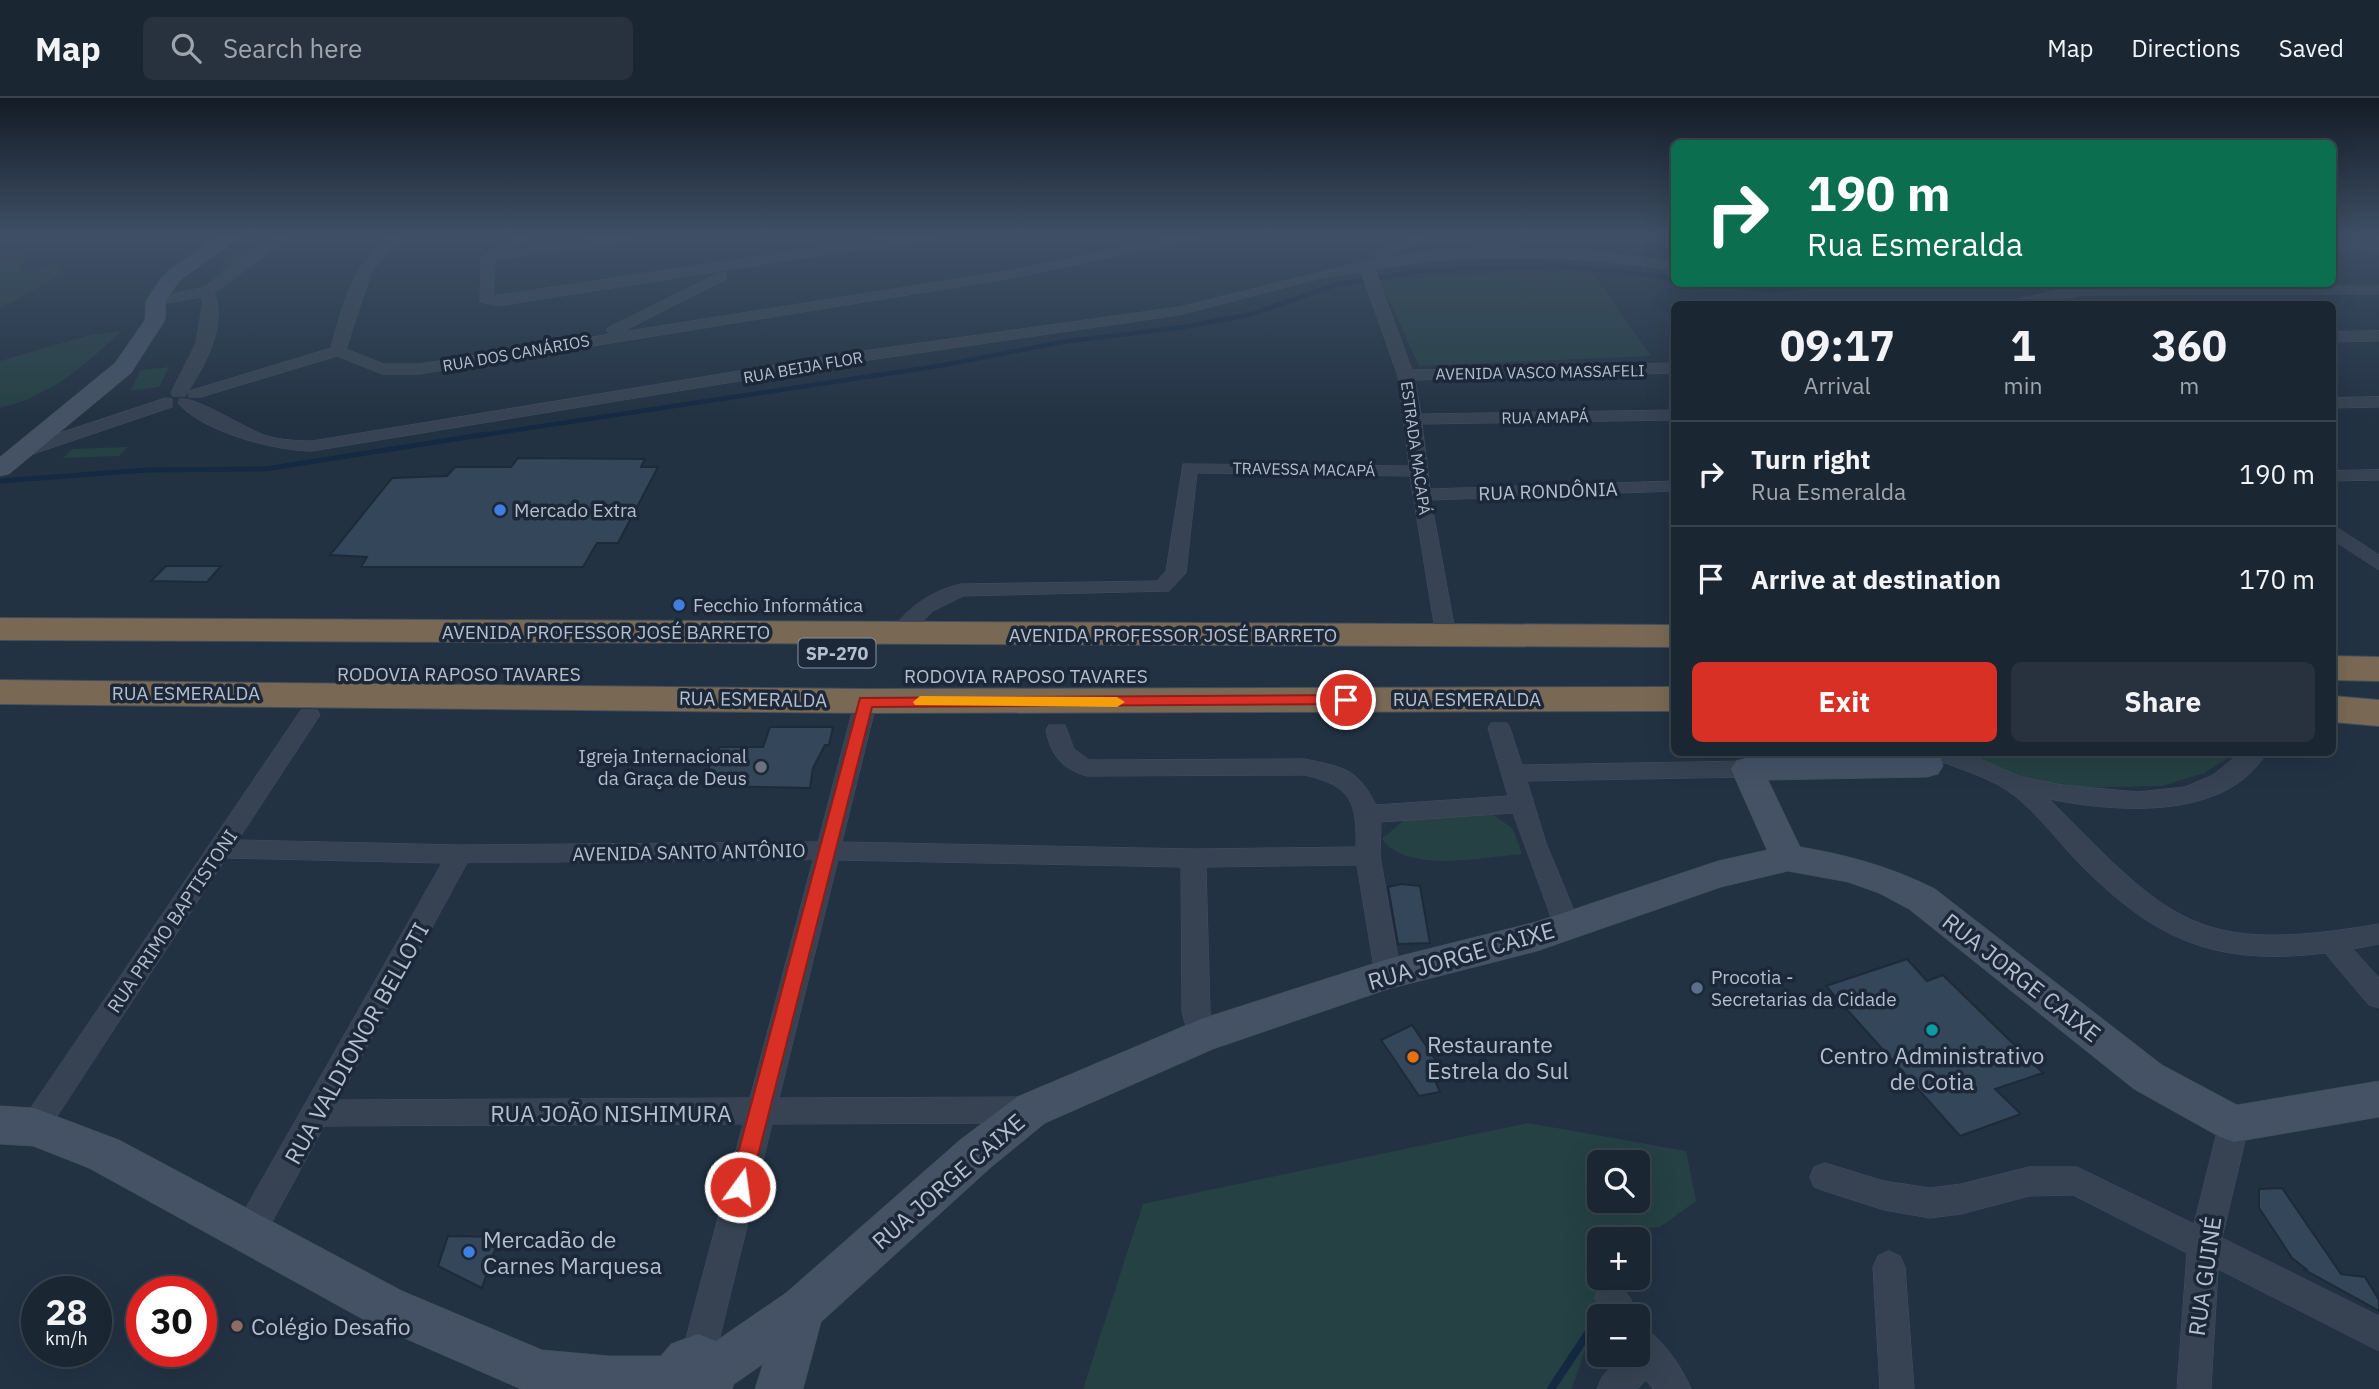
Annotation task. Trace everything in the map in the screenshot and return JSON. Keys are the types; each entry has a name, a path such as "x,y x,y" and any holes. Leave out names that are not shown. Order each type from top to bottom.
{"highway":[{"name":"AVENIDA PROFESSOR JOSÉ BARRETO","path":"0,629 1671,636"},
{"path":"2336,646 2379,646"},
{"name":"RODOVIA RAPOSO TAVARES","path":"0,649 1671,656"},
{"path":"2336,667 2379,669"},
{"name":"RODOVIA RAPOSO TAVARES","path":"0,671 1671,680"},
{"path":"769,676 870,687 1101,702"},
{"path":"2336,690 2379,691"},
{"name":"RUA ESMERALDA","path":"0,692 1101,702 1671,699"},
{"path":"2336,709 2379,713"}],"main road":[{"path":"0,468 124,368 155,320 156,301 159,297"},
{"path":"1788,858 1747,769 1931,757"},
{"name":"RUA JORGE CAIXE","path":"694,1377 802,1309 975,1154 1031,1110 1200,1036 1388,974 1567,925 1718,874 1788,858 1850,869 1891,883 1923,899 2148,1077 2234,1124"},
{"path":"2234,1124 2379,1099"},
{"path":"17,1126 104,1154 386,1307 542,1374 554,1382 694,1377"},
{"path":"779,1389 802,1309"}],"street":[{"path":"156,301 177,297"},
{"path":"182,398 195,368 212,313 213,301 210,297"},
{"path":"21,452 182,398 338,351 354,297"},
{"path":"485,297 499,302 531,297"},
{"path":"597,339 681,297"},
{"name":"RUA DOS CANÁRIOS","path":"338,351 382,369 409,370 865,297"},
{"name":"RUA BEIJA FLOR","path":"182,398 246,436 278,446 313,446 849,358 1179,311 1236,297"},
{"name":"ESTRADA MACAPÁ","path":"1378,297 1401,353 1415,419 1422,495 1447,636"},
{"path":"2336,337 2379,336"},
{"name":"AVENIDA VASCO MASSAFELI","path":"1406,375 1671,368"},
{"path":"2336,403 2379,402"},
{"name":"RUA AMAPÁ","path":"1415,419 1671,415"},
{"name":"TRAVESSA MACAPÁ","path":"899,634 919,610 945,595 985,588 1162,587 1176,573 1189,468 1419,471"},
{"path":"2336,476 2379,475"},
{"name":"RUA RONDÔNIA","path":"1422,495 1671,486"},
{"path":"2336,533 2377,561"},
{"path":"694,1377 758,1112 866,701"},
{"name":"RUA PRIMO BAPTISTONI","path":"17,1126 220,849 309,715"},
{"path":"1499,728 1514,772 1521,804 1567,925"},
{"path":"1057,730 1061,752 1071,762 1087,768 1305,768 1330,773 1353,783 1369,814 1368,856 1388,974"},
{"path":"1931,757 2016,784 2090,798 2173,798 2208,789 2234,773 2252,756"},
{"path":"1514,772 1747,769"},
{"path":"2016,784 2122,891 2163,921 2209,941 2238,947 2332,943 2379,934"},
{"path":"1369,814 1521,804"},
{"name":"AVENIDA SANTO ANTÔNIO","path":"220,849 460,855 828,851 1193,858 1368,856"},
{"name":"RUA VALDIONOR BELLOTI","path":"250,1231 460,855"},
{"path":"1193,858 1196,1012 1200,1036"},
{"path":"2332,943 2379,997"},
{"name":"RUA JOÃO NISHIMURA","path":"317,1113 1031,1110"},
{"name":"RUA GUINÉ","path":"2194,1389 2194,1355 2204,1247 2234,1124"},
{"path":"1825,1177 1919,1203 1945,1202 2067,1178 2379,1334"},
{"path":"1889,1267 1896,1389"},
{"path":"1650,1358 1674,1389"},
{"path":"1614,1389 1629,1367"}],"green space":[{"path":"0,297 21,297 0,309"},
{"path":"1388,297 1610,297 1651,356 1419,366"},
{"path":"121,331 94,356 51,388 0,408 0,361 90,335"},
{"path":"169,367 159,387 130,391 141,370"},
{"path":"128,447 119,456 63,458 72,449"},
{"path":"1968,756 2231,756 2204,773 2162,786 2072,788 2026,780"},
{"path":"1430,812 1494,815 1513,829 1522,854 1467,860 1427,860 1409,857 1394,850 1382,839 1403,821"},
{"path":"1528,1123 1686,1151 1696,1201 1660,1227 1587,1227 1587,1290 1596,1290 1595,1304 1587,1304 1587,1341 1571,1389 1083,1389 1143,1204"}],"building":[{"name":"Mercado Extra","path":"518,458 645,459 641,467 658,467 618,543 597,543 583,567 361,567 367,557 330,555 392,478 447,476 455,467 511,467"},
{"path":"166,566 221,566 207,582 151,581"},
{"name":"Igreja Internacional da Graça de Deus","path":"770,727 833,727 829,745 825,745 813,768 810,788 706,786 709,767 720,747 763,747"},
{"path":"1401,884 1420,886 1430,943 1398,944 1388,887"},
{"name":"Centro Administrativo de Cotia","path":"1907,959 1927,981 1943,975 2043,1073 1995,1089 2021,1114 1960,1136 1826,986"},
{"name":"Restaurante Estrela do Sul","path":"1412,1025 1445,1074 1434,1078 1440,1092 1419,1096 1381,1040"},
{"path":"2282,1188 2341,1274 2365,1277 2379,1300 2379,1311 2303,1269 2306,1269 2292,1258 2259,1208 2259,1189"},
{"name":"Mercadão de Carnes Marquesa","path":"448,1236 499,1237 482,1288 438,1266"}],"waterway":[{"path":"477,436 944,365 1062,342 1183,327 1252,314 1300,297"},
{"path":"0,481 146,470 265,469 487,434"},
{"path":"1551,1389 1587,1335"}],"slow traffic":[{"path":"920,702 1117,702"}],"place":[{"name":"Mercado Extra","path":"500,510"},
{"name":"Fecchio Informática","path":"679,605"},
{"name":"Igreja Internacional da Graça de Deus","path":"761,767"},
{"name":"Procotia - Secretarias da Cidade","path":"1697,988"},
{"name":"Centro Administrativo de Cotia","path":"1932,1030"},
{"name":"Restaurante Estrela do Sul","path":"1413,1057"},
{"name":"Mercadão de Carnes Marquesa","path":"469,1252"},
{"name":"Colégio Desafio","path":"237,1326"}],"route":[{"path":"740,1187 866,701 1346,700"}]}
